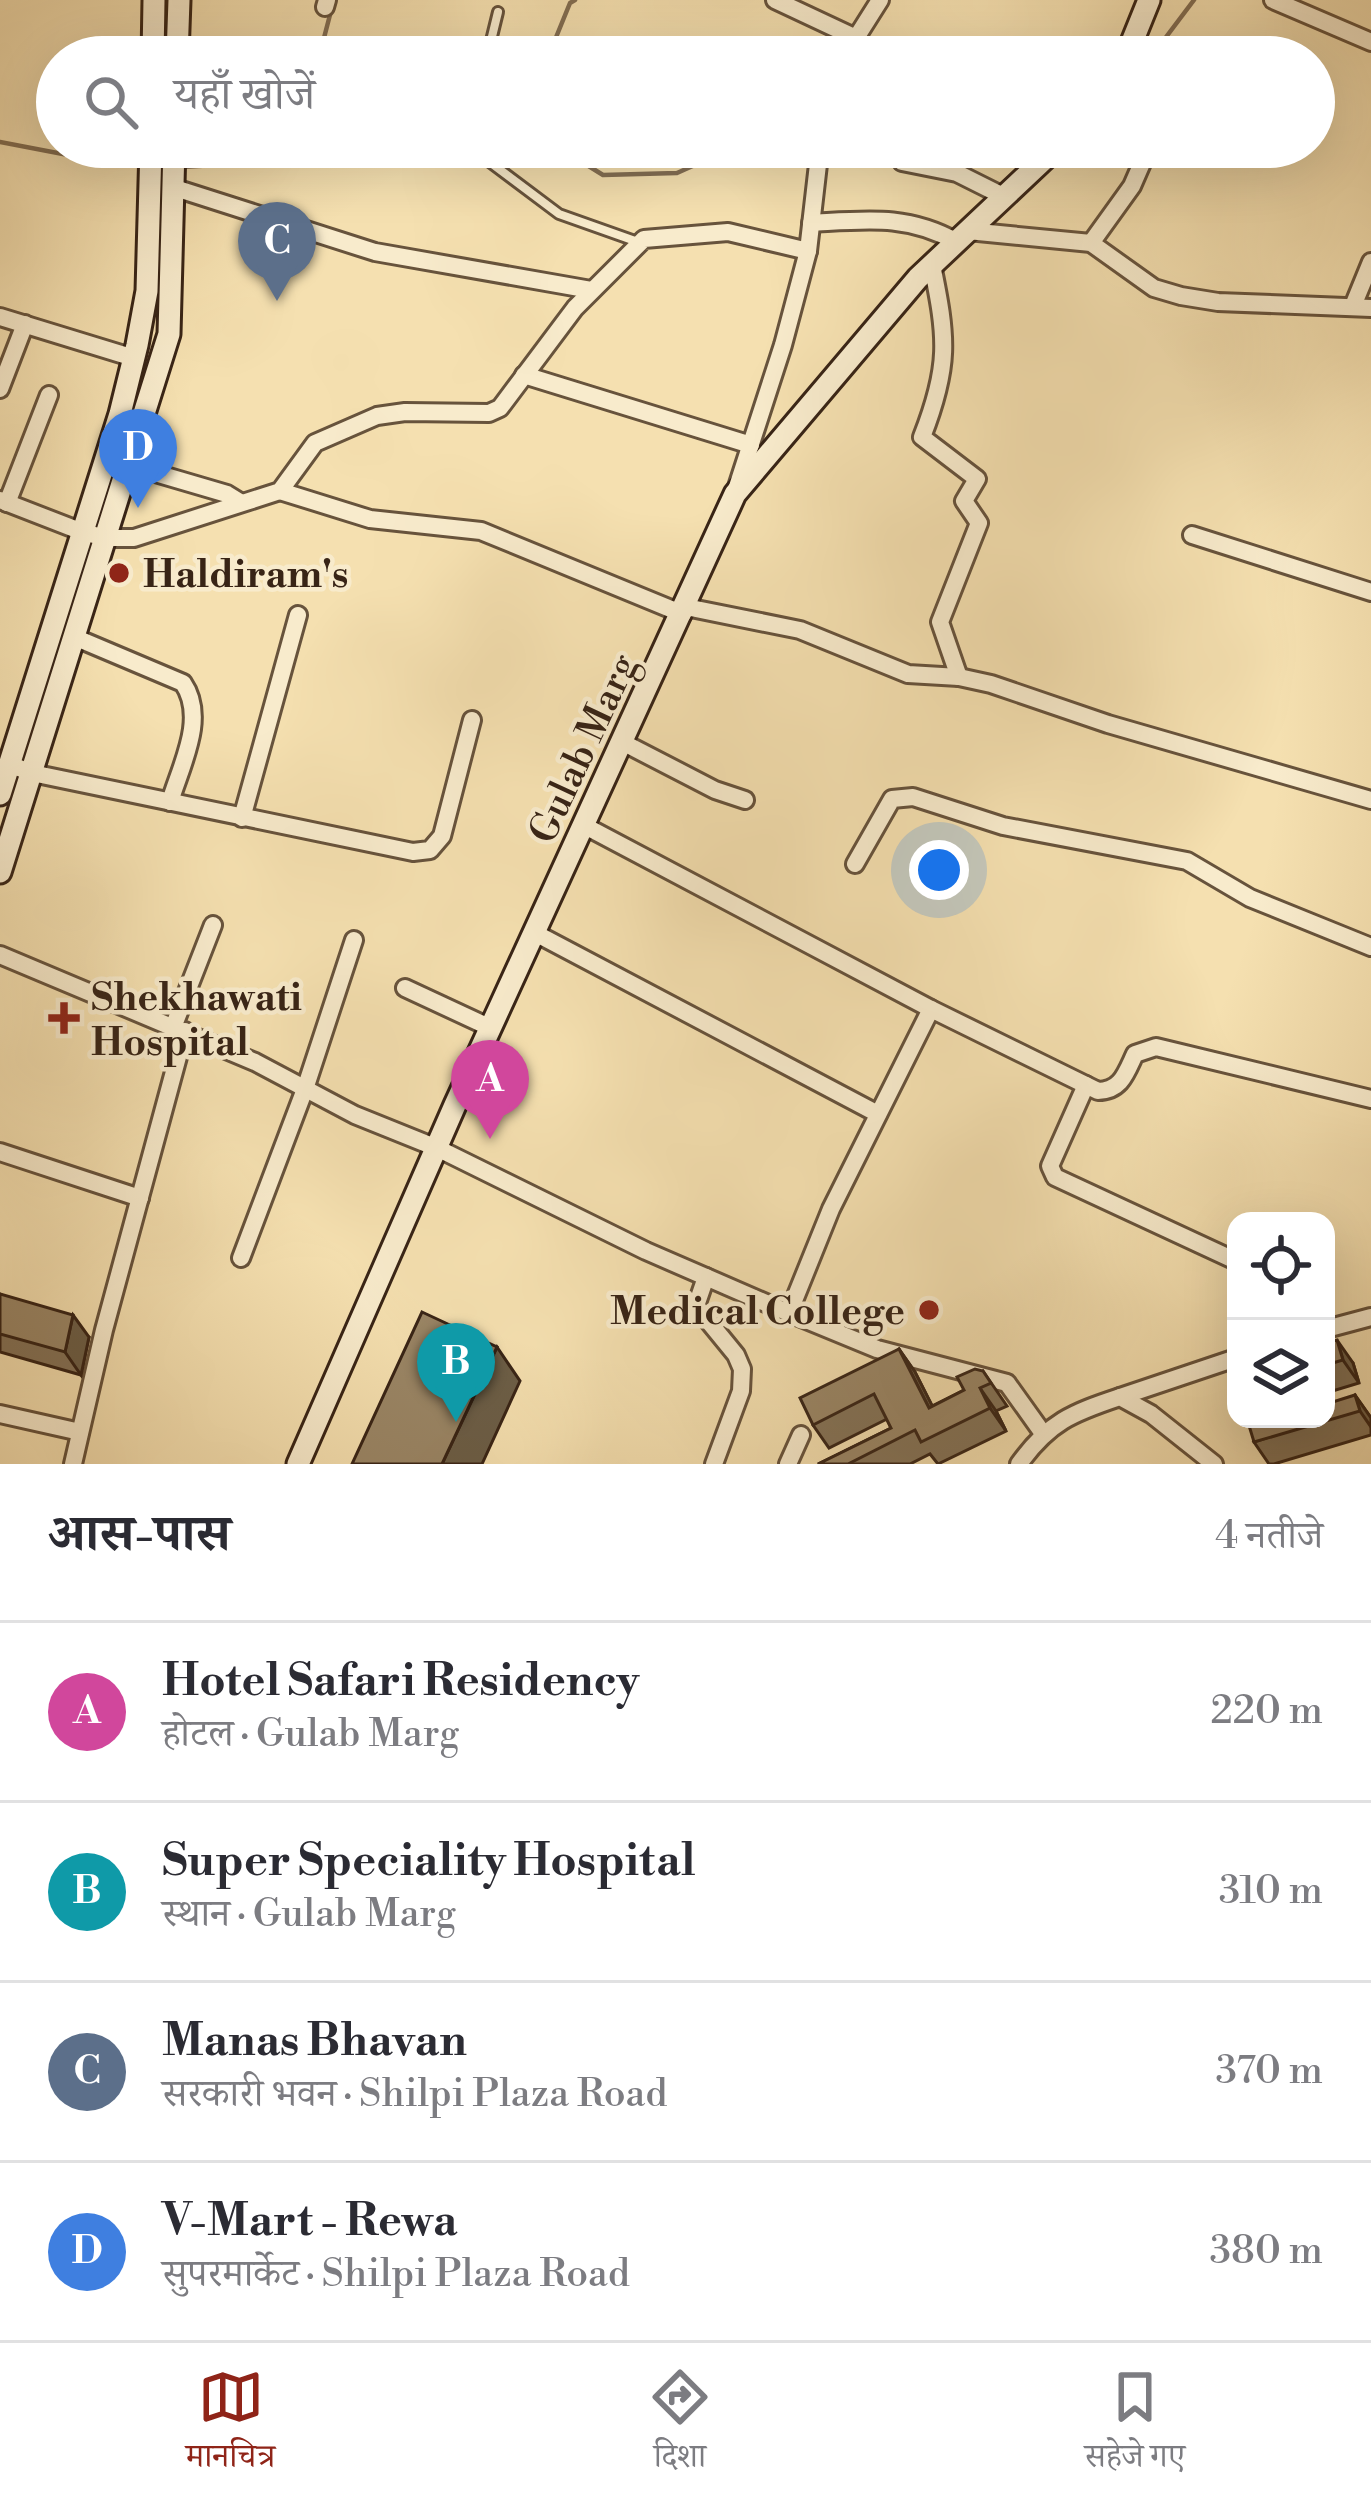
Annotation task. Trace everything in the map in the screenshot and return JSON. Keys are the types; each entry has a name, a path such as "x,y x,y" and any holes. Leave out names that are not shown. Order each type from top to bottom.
{"street":[{"path":"153,36 154,0"},
{"path":"178,36 179,0"},
{"path":"775,0 852,36"},
{"path":"857,36 880,0"},
{"path":"1134,36 1149,0"},
{"path":"1273,0 1371,42"},
{"path":"0,794 134,358 147,291 149,187 154,168"},
{"path":"0,872 169,334 172,187 166,168"},
{"path":"735,494 808,251 818,168"},
{"path":"932,168 957,173 1004,197"},
{"name":"Gulab Marg","path":"298,1464 735,494 932,265 1035,168"},
{"path":"1091,243 1140,168"},
{"path":"172,187 374,252 591,290"},
{"path":"811,223 883,220 926,224 963,237 1091,243 1154,288 1218,302 1362,307 1371,262"},
{"path":"280,491 315,443 328,434 376,416 489,413 500,408 591,290 638,242 655,236 728,232 808,251"},
{"path":"932,265 944,320 945,364 940,392 922,436 977,479 964,501 979,523 940,622 958,676"},
{"path":"0,317 134,358"},
{"path":"0,388 26,324"},
{"path":"524,375 751,445"},
{"path":"49,395 4,502 80,531 105,538 134,538 280,491 370,519 481,531 685,610 800,630 908,674 958,676 1371,800"},
{"path":"128,465 240,502"},
{"path":"1192,536 1371,592"},
{"path":"242,818 298,615"},
{"path":"74,637 183,683 192,696 192,728 170,802"},
{"path":"9,764 242,818 413,851 430,850 442,836 472,720"},
{"path":"624,743 715,790 745,800"},
{"path":"855,864 892,800 913,797 1003,826 1187,861 1250,898 1371,946"},
{"path":"585,826 931,1009 1098,1091 1110,1091 1122,1082 1135,1054 1156,1047 1371,1100"},
{"path":"73,1464 179,1028 213,925"},
{"path":"535,933 878,1114"},
{"path":"241,1258 305,1089 354,940"},
{"path":"0,955 179,1028 790,1313 877,1349 1007,1383 1042,1432"},
{"path":"405,988 491,1028"},
{"path":"790,1313 831,1209 931,1009"},
{"path":"1085,1084 1050,1166 1055,1177 1227,1258"},
{"path":"0,1152 140,1198"},
{"path":"706,1277 696,1306 736,1355 743,1380 714,1464"},
{"path":"1335,1327 1371,1317"},
{"path":"1019,1464 1042,1432 1085,1408 1227,1361"},
{"path":"1120,1396 1214,1464"},
{"path":"0,1414 80,1432"},
{"path":"788,1464 801,1435"}],"lane":[{"path":"492,36 498,12"},
{"path":"498,168 559,214 638,242"}],"building":[{"path":"0,1294 73,1315 65,1352 0,1334"},
{"path":"422,1312 497,1347 442,1464 352,1464"},
{"path":"1335,1341 1343,1360 1335,1362"},
{"path":"899,1349 929,1408 964,1390 957,1377 975,1369 983,1371 991,1383 980,1388 990,1408 921,1442 915,1430 848,1464 818,1464 891,1428 874,1394 813,1425 800,1398"},
{"path":"1355,1395 1360,1411 1335,1418 1335,1401"},
{"path":"1250,1428 1302,1428 1254,1442"}],"waterway":[{"path":"557,36 575,0"},
{"path":"1167,36 1194,0"},
{"path":"324,36 331,11"},
{"path":"0,142 36,149"},
{"path":"592,168 603,175 677,173 688,168"}],"place":[{"name":"Manas Bhavan","path":"277,301"},
{"name":"V-Mart - Rewa","path":"138,508"},
{"name":"Haldiram's","path":"119,573"},
{"name":"Shekhawati Hospital","path":"64,1018"},
{"name":"Hotel Safari Residency","path":"490,1139"},
{"name":"Medical College","path":"929,1310"},
{"name":"Super Speciality Hospital","path":"456,1422"}]}
